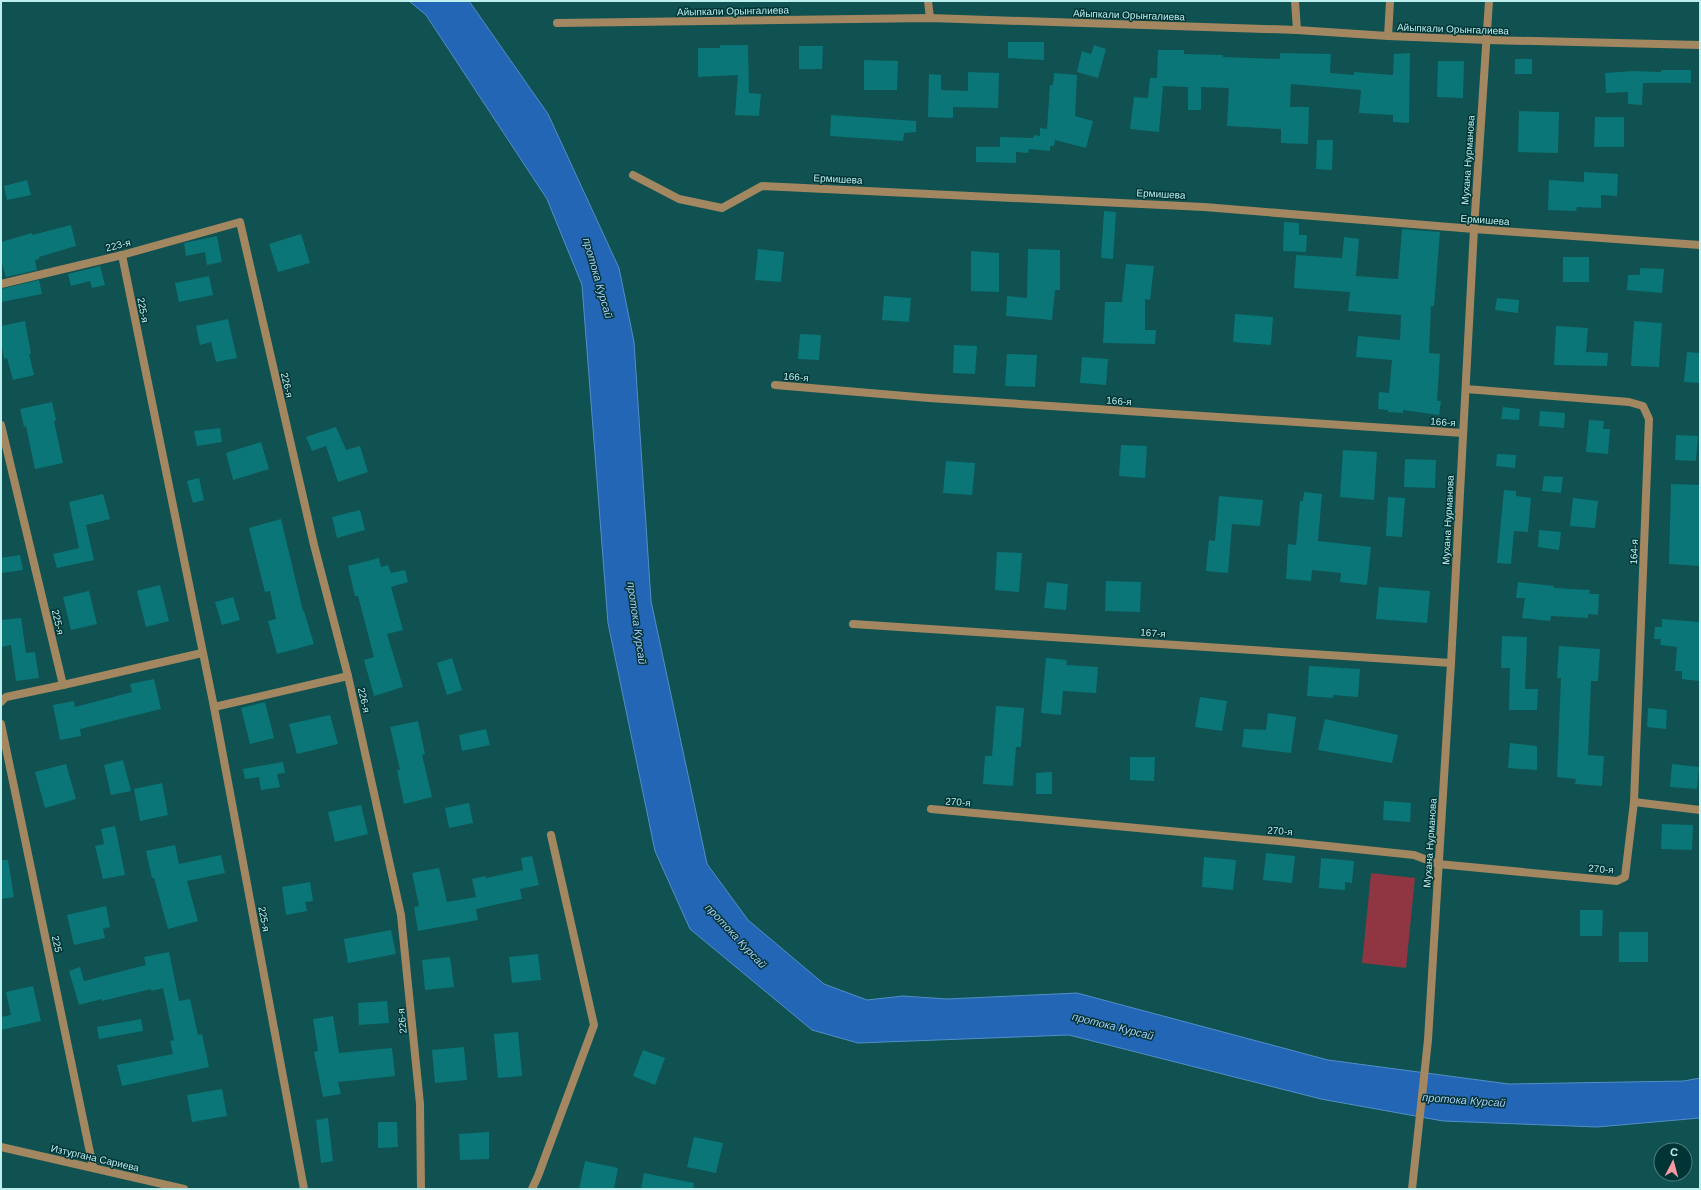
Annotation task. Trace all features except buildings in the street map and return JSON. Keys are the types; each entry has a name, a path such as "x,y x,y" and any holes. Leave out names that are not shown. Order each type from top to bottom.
{"street":[{"path":"928,1 930,18"},
{"path":"1295,1 1297,30"},
{"path":"1388,36 1390,1"},
{"name":"Мухана Нурманова","path":"1412,1189 1428,1040 1451,663 1462,433 1466,389 1474,229 1489,1"},
{"name":"Айыпкали Орынгалиева","path":"557,23 930,18 1297,30 1388,36 1487,40 1700,45"},
{"name":"Ермишева","path":"633,175 679,199 722,208 762,186 1204,206 1474,229 1700,245"},
{"name":"223-я","path":"1,284 122,254 240,222"},
{"name":"226-я","path":"240,222 314,545 348,676 401,915 420,1104 421,1189"},
{"name":"225-я","path":"122,254 214,707 304,1189"},
{"name":"166-я","path":"775,385 937,399 1462,433"},
{"name":"164-я","path":"1466,389 1629,402 1644,406 1649,418 1634,802 1625,877"},
{"name":"225-я","path":"1,425 63,685"},
{"name":"167-я","path":"853,624 1451,663"},
{"path":"1,702 6,697 202,653"},
{"path":"214,707 348,676"},
{"name":"225","path":"1,724 94,1167"},
{"path":"1634,802 1700,810"},
{"name":"270-я","path":"931,809 1414,855 1438,864 1617,881 1625,877"},
{"path":"532,1189 594,1025 551,835"},
{"name":"Изтургана Сариева","path":"1,1147 94,1167 184,1189"}],"shaded area":[{"path":"1371,873 1415,878 1406,968 1362,963"}],"water":[{"name":"протока Курсай","path":"409,1 469,1 548,114 619,268 634,342 651,601 707,864 748,920 824,984 867,1000 903,996 947,999 1077,993 1328,1060 1509,1084 1684,1081 1700,1078 1700,1118 1597,1127 1443,1121 1321,1099 1069,1035 858,1043 812,1030 690,929 655,851 608,623 582,285 547,199 426,15"}]}
